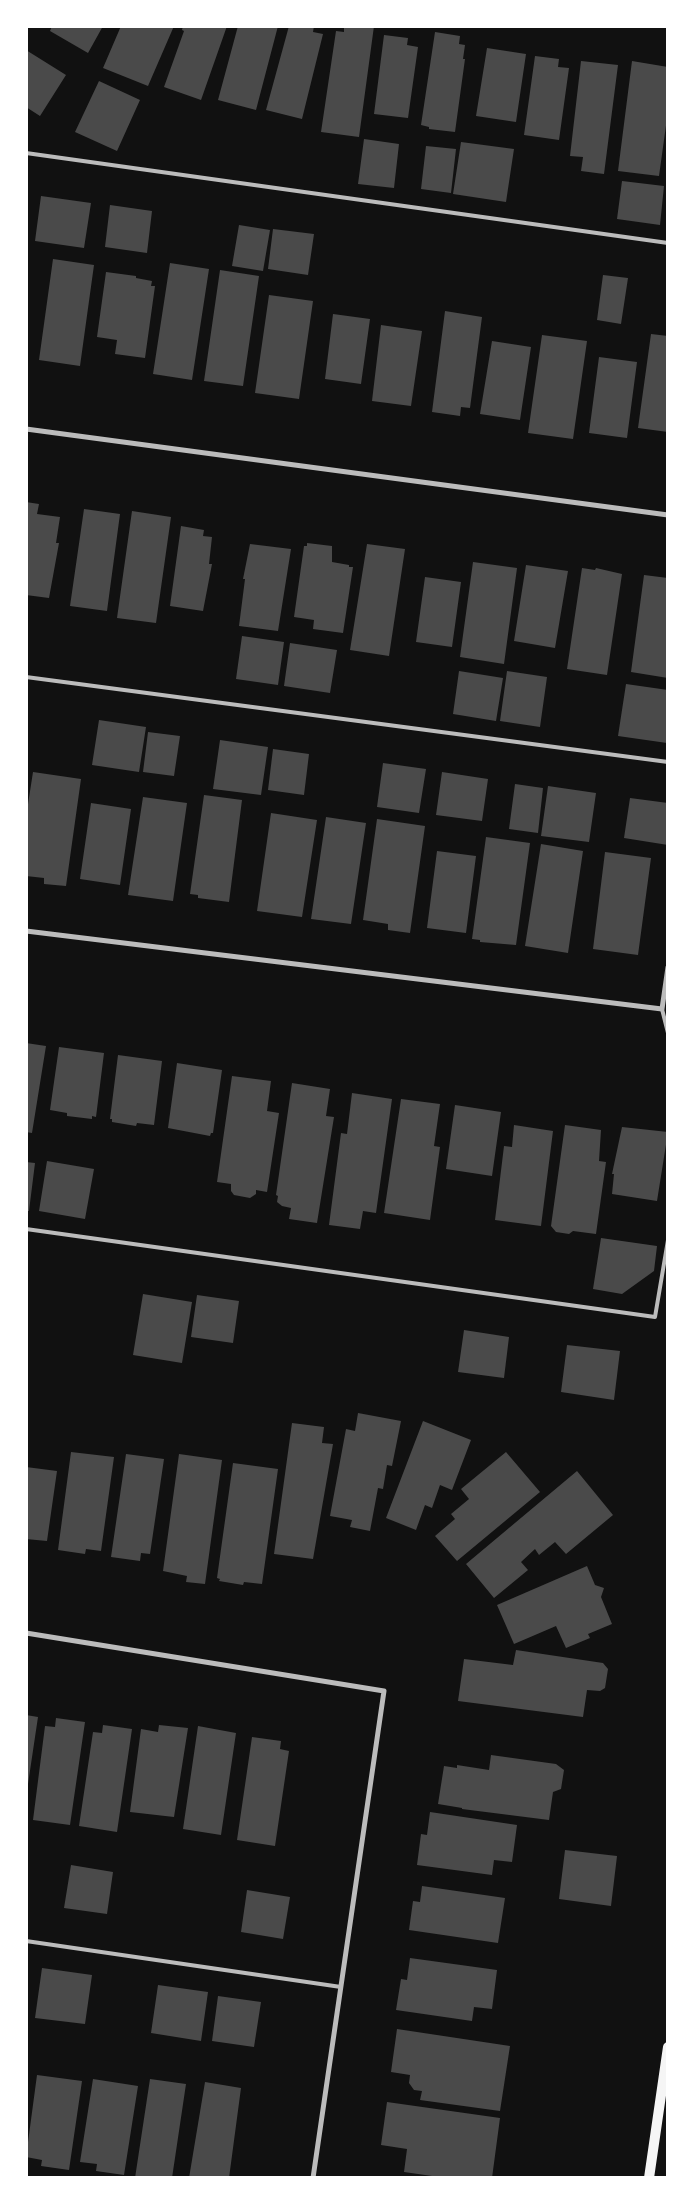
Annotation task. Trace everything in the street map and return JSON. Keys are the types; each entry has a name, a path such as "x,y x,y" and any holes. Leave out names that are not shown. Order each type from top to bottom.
{"main road":[{"path":"650,2178 668,2047"}],"street":[{"path":"26,429 668,515"},
{"path":"26,931 662,1009 668,967"},
{"path":"26,1633 384,1691 313,2178"}],"lane":[{"path":"26,153 668,243"},
{"path":"26,677 668,762"},
{"path":"662,1009 668,1034"},
{"path":"26,1229 655,1317 668,1240"},
{"path":"26,1941 341,1987"}],"building":[{"path":"52,26 103,26 88,53 50,31"},
{"path":"121,26 174,26 148,86 103,68"},
{"path":"183,26 227,26 201,100 164,87 184,31 182,30"},
{"path":"238,26 278,26 256,110 218,100"},
{"path":"289,26 314,26 313,32 323,34 302,119 266,110"},
{"path":"344,26 374,26 359,137 321,132 336,31 344,32"},
{"path":"435,32 460,36 459,44 465,45 463,59 465,59 455,132 429,129 429,127 421,125"},
{"path":"384,35 408,38 407,45 418,47 408,118 374,114"},
{"path":"487,48 526,54 516,122 476,116"},
{"path":"26,50 66,75 40,116 26,107"},
{"path":"535,56 559,59 558,67 569,68 559,140 524,135"},
{"path":"581,61 618,65 604,174 581,171 583,157 570,156"},
{"path":"632,61 668,67 668,111 659,176 618,171"},
{"path":"99,81 140,100 117,151 75,132"},
{"path":"364,139 399,144 394,188 358,184"},
{"path":"461,142 514,149 506,202 453,194"},
{"path":"426,146 456,149 451,193 421,189"},
{"path":"622,181 664,186 660,225 617,219"},
{"path":"41,196 91,203 84,248 35,241"},
{"path":"110,205 152,211 147,253 105,247"},
{"path":"239,225 270,230 263,271 232,266"},
{"path":"273,229 314,234 308,275 268,269"},
{"path":"53,259 94,265 80,366 39,360"},
{"path":"170,263 209,269 192,380 153,374"},
{"path":"220,270 259,276 243,386 204,381"},
{"path":"106,272 136,276 136,278 152,281 151,286 155,286 145,358 115,354 117,340 97,337"},
{"path":"603,275 628,278 621,324 597,320"},
{"path":"269,295 313,301 299,399 255,393"},
{"path":"445,311 482,317 470,408 461,407 460,416 432,412"},
{"path":"333,314 370,319 361,384 325,379"},
{"path":"381,325 422,331 411,406 372,401"},
{"path":"651,334 668,336 668,432 638,428"},
{"path":"542,335 587,341 573,439 528,433"},
{"path":"492,341 531,347 520,420 480,414"},
{"path":"599,357 637,362 627,438 589,433"},
{"path":"26,502 39,504 37,514 60,517 56,543 59,543 49,598 26,595"},
{"path":"84,509 120,514 107,611 70,606"},
{"path":"132,511 171,517 156,623 117,618"},
{"path":"181,526 204,530 203,536 212,537 209,564 212,564 203,611 170,606"},
{"path":"307,543 332,546 332,562 353,567 343,633 313,629 314,620 294,617 304,546 307,546"},
{"path":"250,544 291,549 278,631 239,626 245,579 243,579"},
{"path":"367,544 405,549 389,656 350,650"},
{"path":"473,562 517,568 504,664 460,657"},
{"path":"526,565 568,571 555,648 514,641"},
{"path":"582,568 595,570 596,568 622,574 607,675 567,669"},
{"path":"644,575 668,578 668,678 631,672"},
{"path":"425,577 461,582 452,647 416,642"},
{"path":"242,636 284,642 278,685 236,679"},
{"path":"290,643 337,650 330,693 284,686"},
{"path":"459,671 503,678 496,721 453,714"},
{"path":"507,671 547,677 540,727 500,721"},
{"path":"626,684 668,690 667,743 618,736"},
{"path":"99,720 146,727 139,772 92,765"},
{"path":"148,732 180,736 174,776 143,772"},
{"path":"220,740 268,747 261,795 213,789"},
{"path":"273,749 309,754 304,795 268,790"},
{"path":"383,763 426,769 419,813 377,807"},
{"path":"33,772 81,779 66,886 44,884 44,878 26,876 26,817"},
{"path":"442,772 488,779 482,821 436,815"},
{"path":"515,784 543,788 538,833 509,829"},
{"path":"548,786 596,793 589,842 541,836"},
{"path":"204,795 242,800 229,902 198,898 198,895 190,894"},
{"path":"143,797 187,803 173,901 128,895"},
{"path":"630,798 668,803 668,845 624,838"},
{"path":"91,803 131,809 120,885 80,879"},
{"path":"271,813 317,820 302,917 257,911"},
{"path":"326,817 366,823 351,924 311,919"},
{"path":"377,819 425,826 410,933 388,930 388,924 363,920"},
{"path":"486,837 530,843 516,945 480,942 480,940 472,939"},
{"path":"541,844 583,851 568,953 525,946"},
{"path":"437,851 476,856 466,933 427,928"},
{"path":"605,852 651,858 638,955 593,949"},
{"path":"26,1043 46,1046 32,1133 26,1132"},
{"path":"59,1047 104,1053 96,1117 92,1116 92,1119 67,1116 67,1113 50,1110"},
{"path":"118,1055 162,1061 154,1125 137,1123 136,1126 112,1122 112,1119 110,1119"},
{"path":"177,1063 222,1070 213,1133 210,1136 168,1128"},
{"path":"232,1076 271,1081 267,1111 279,1113 267,1192 256,1190 256,1194 250,1198 234,1195 231,1191 231,1184 217,1182"},
{"path":"292,1083 330,1089 326,1116 334,1117 317,1223 289,1219 291,1208 282,1206 277,1202 278,1196 276,1195"},
{"path":"352,1093 392,1099 376,1213 363,1211 360,1229 329,1225 341,1133 347,1134"},
{"path":"401,1099 440,1104 434,1146 440,1147 430,1220 384,1213"},
{"path":"455,1105 501,1112 492,1176 446,1169"},
{"path":"514,1125 553,1131 541,1226 495,1220 504,1146 512,1147"},
{"path":"565,1125 601,1130 599,1161 606,1162 596,1234 573,1231 569,1234 556,1232 551,1226"},
{"path":"622,1127 668,1132 657,1201 612,1194 614,1174 612,1174"},
{"path":"47,1161 94,1169 85,1219 39,1211"},
{"path":"26,1162 35,1163 29,1211 26,1211"},
{"path":"601,1238 657,1246 654,1271 622,1294 593,1289"},
{"path":"143,1294 192,1302 182,1363 133,1355"},
{"path":"197,1295 239,1301 233,1343 191,1337"},
{"path":"464,1330 509,1337 504,1378 458,1372"},
{"path":"567,1345 620,1351 614,1400 561,1392"},
{"path":"358,1413 401,1421 392,1466 387,1465 383,1489 378,1488 370,1531 350,1527 352,1520 330,1516 346,1429 355,1431"},
{"path":"423,1421 471,1440 452,1490 440,1485 432,1508 425,1505 416,1530 386,1518"},
{"path":"292,1423 324,1427 322,1443 333,1444 313,1559 274,1554"},
{"path":"71,1452 114,1457 101,1551 86,1549 85,1554 58,1550"},
{"path":"506,1452 540,1492 457,1561 435,1536 455,1519 451,1514 469,1499 461,1489"},
{"path":"126,1454 164,1459 150,1554 141,1553 140,1561 111,1557"},
{"path":"179,1454 222,1460 205,1584 186,1582 187,1576 163,1571"},
{"path":"233,1463 278,1469 262,1584 244,1582 243,1585 219,1581 220,1579 217,1578"},
{"path":"26,1467 57,1471 47,1541 26,1539"},
{"path":"577,1471 613,1515 566,1554 555,1542 539,1555 535,1549 521,1562 528,1570 494,1598 466,1564"},
{"path":"587,1566 595,1585 604,1588 601,1597 612,1624 588,1634 590,1638 566,1648 556,1626 514,1644 497,1605"},
{"path":"516,1650 603,1663 608,1669 605,1688 600,1691 587,1690 583,1717 458,1701 464,1659 513,1665"},
{"path":"26,1715 38,1717 28,1784 26,1783"},
{"path":"56,1718 85,1722 70,1825 33,1820 45,1726 55,1727"},
{"path":"103,1725 132,1729 117,1832 79,1826 93,1732 102,1733"},
{"path":"159,1725 188,1728 174,1817 130,1812 141,1729 158,1732"},
{"path":"198,1726 236,1733 221,1835 183,1829"},
{"path":"252,1737 281,1741 280,1749 289,1751 275,1846 237,1840"},
{"path":"491,1755 556,1764 564,1770 561,1789 553,1792 549,1820 462,1809 438,1804 444,1766 457,1768 457,1765 489,1770"},
{"path":"430,1812 517,1825 512,1862 494,1860 492,1875 417,1865 421,1834 427,1835"},
{"path":"565,1850 617,1856 611,1906 559,1899"},
{"path":"71,1865 113,1872 107,1914 64,1908"},
{"path":"422,1886 505,1898 498,1943 409,1930 413,1901 420,1902"},
{"path":"247,1890 290,1897 283,1939 241,1932"},
{"path":"410,1958 497,1970 492,2009 474,2007 472,2021 396,2010 401,1979 407,1980"},
{"path":"42,1968 92,1975 85,2024 35,2018"},
{"path":"158,1985 208,1992 201,2041 151,2033"},
{"path":"218,1996 261,2002 254,2047 212,2041"},
{"path":"397,2029 510,2046 500,2111 420,2100 422,2091 414,2090 409,2083 410,2075 391,2072"},
{"path":"37,2075 82,2081 69,2170 41,2166 42,2160 26,2157"},
{"path":"93,2079 138,2086 124,2175 96,2171 97,2164 80,2162"},
{"path":"150,2079 186,2084 172,2178 135,2178"},
{"path":"205,2082 241,2088 229,2178 189,2178"},
{"path":"387,2102 500,2118 492,2178 446,2178 404,2172 407,2149 381,2145"}]}
